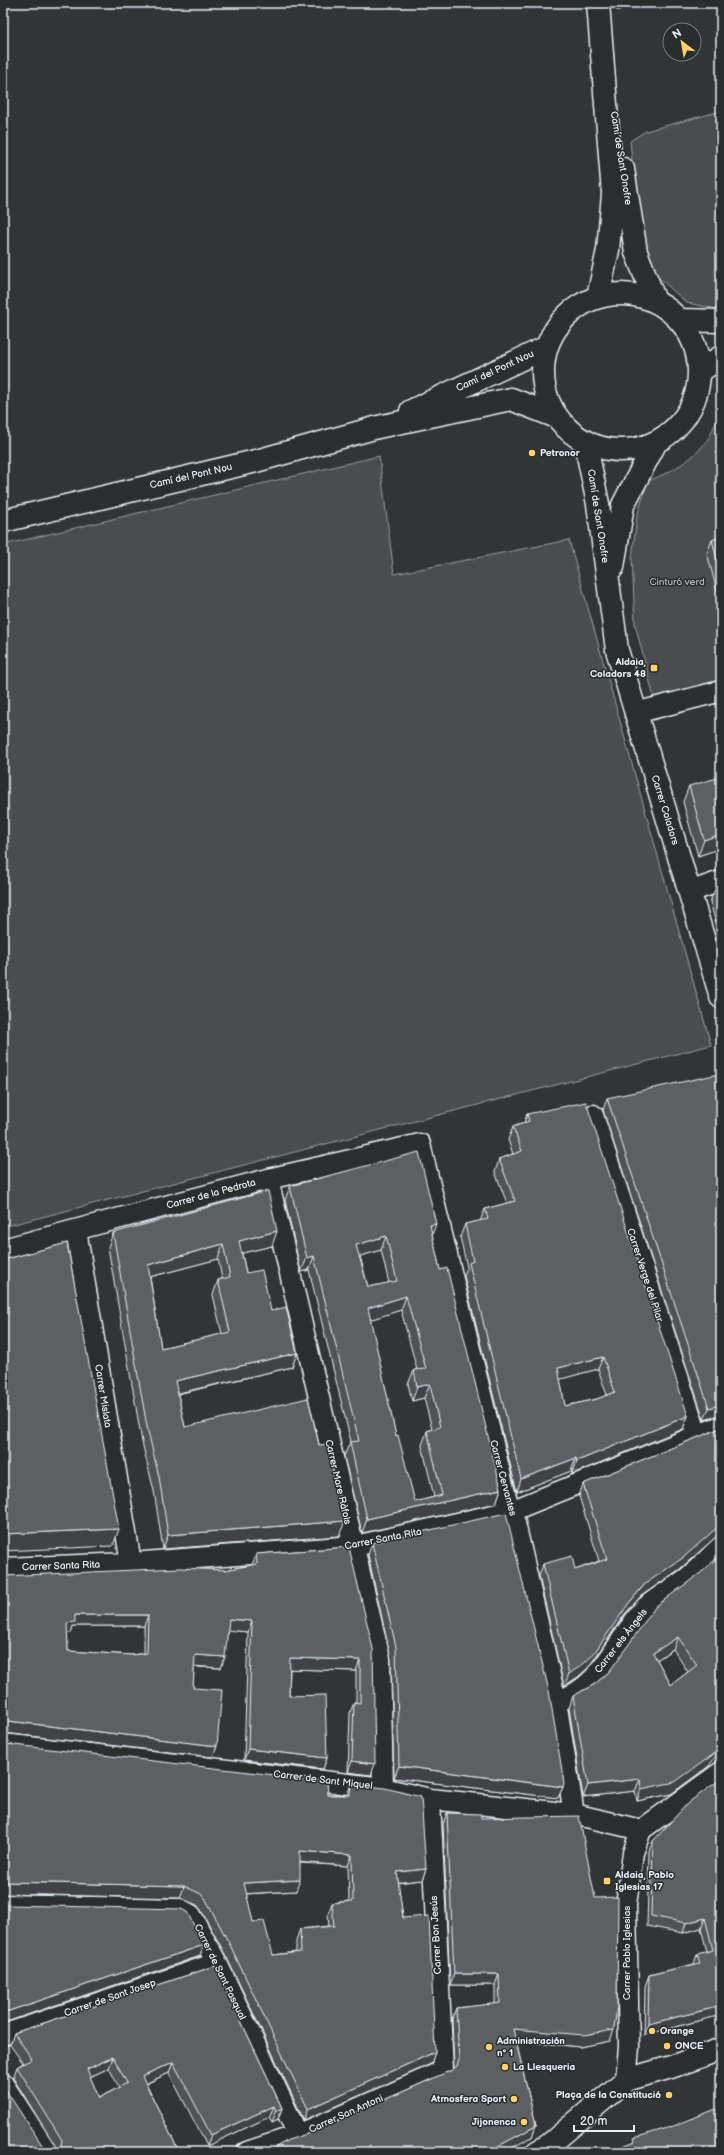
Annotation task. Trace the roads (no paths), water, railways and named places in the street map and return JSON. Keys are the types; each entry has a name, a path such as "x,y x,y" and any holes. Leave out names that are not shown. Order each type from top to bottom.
{"street":[{"name":"Camí de Sant Onofre","path":"598,8 613,194 608,250 598,297"},
{"name":"Camí de Sant Onofre","path":"598,8 636,252 655,301"},
{"path":"617,293 637,295 655,301 668,309 680,320 690,335 697,352 700,371 697,393 688,413 674,430 656,442 632,450 608,449 585,442 569,431 557,417 546,395 542,371 546,347 558,325 576,308 598,297 617,293"},
{"path":"680,320 721,321"},
{"name":"Camí del Pont Nou","path":"378,427 546,347"},
{"path":"700,371 721,357"},
{"name":"Camí del Pont Nou","path":"3,521 256,461 378,427 511,399 557,417"},
{"name":"Camí de Sant Onofre","path":"585,442 598,504 613,623"},
{"name":"Camí de Sant Onofre","path":"609,590 623,505 656,442"},
{"name":"Carrer Coladors","path":"613,623 617,650 635,713 721,997"},
{"path":"635,713 721,691"},
{"path":"689,892 721,880"},
{"name":"Carrer Verge del Pilar","path":"593,1115 697,1435"},
{"name":"Carrer de la Pedrota","path":"3,1249 268,1179 420,1144"},
{"name":"Carrer Cervantes","path":"420,1144 511,1511 556,1701 574,1814"},
{"name":"Carrer Mare Ràfols","path":"268,1179 350,1536 355,1546 380,1659 383,1788"},
{"name":"Carrer Mislata","path":"76,1230 131,1563"},
{"name":"Carrer Santa Rita","path":"3,1568 131,1563 355,1546 511,1511 721,1426"},
{"name":"Carrer els Àngels","path":"556,1701 564,1699 587,1685 611,1658 644,1610 688,1577 721,1546"},
{"name":"Carrer de Sant Miquel","path":"3,1744 383,1788 430,1799 574,1814 641,1830"},
{"path":"641,1830 721,1772"},
{"name":"Carrer Bon Jesús","path":"430,1799 443,2070"},
{"name":"Carrer Pablo Iglesias","path":"626,2080 629,2047 626,1905 633,1853 641,1830"},
{"name":"Carrer de Sant Pasqual","path":"3,1905 180,1909 191,1914 217,1963 298,2135"},
{"name":"Carrer de Sant Josep","path":"3,2035 217,1963"},
{"path":"543,2149 626,2080 671,2067 721,2049"},
{"name":"Carrer San Antoni","path":"247,2152 298,2135 443,2070"},
{"path":"3,2084 48,2152"}],"waterway":[{"path":"618,3 618,8"}],"place":[{"name":"Petronor","path":"532,453"},
{"name":"Aldaia, Coladors 48","path":"654,668"},
{"name":"Aldaia, Pablo Iglesias 17","path":"607,1881"},
{"name":"Orange","path":"652,2031"},
{"name":"ONCE","path":"667,2046"},
{"name":"Administración n° 1","path":"489,2047"},
{"name":"La Llesqueria","path":"505,2067"},
{"name":"Plaça de la Constitució","path":"669,2095"},
{"name":"Atmosfera Sport","path":"514,2099"},
{"name":"Jijonenca","path":"524,2122"}],"park label":[{"name":"Cinturó verd","path":"677,582"}]}
